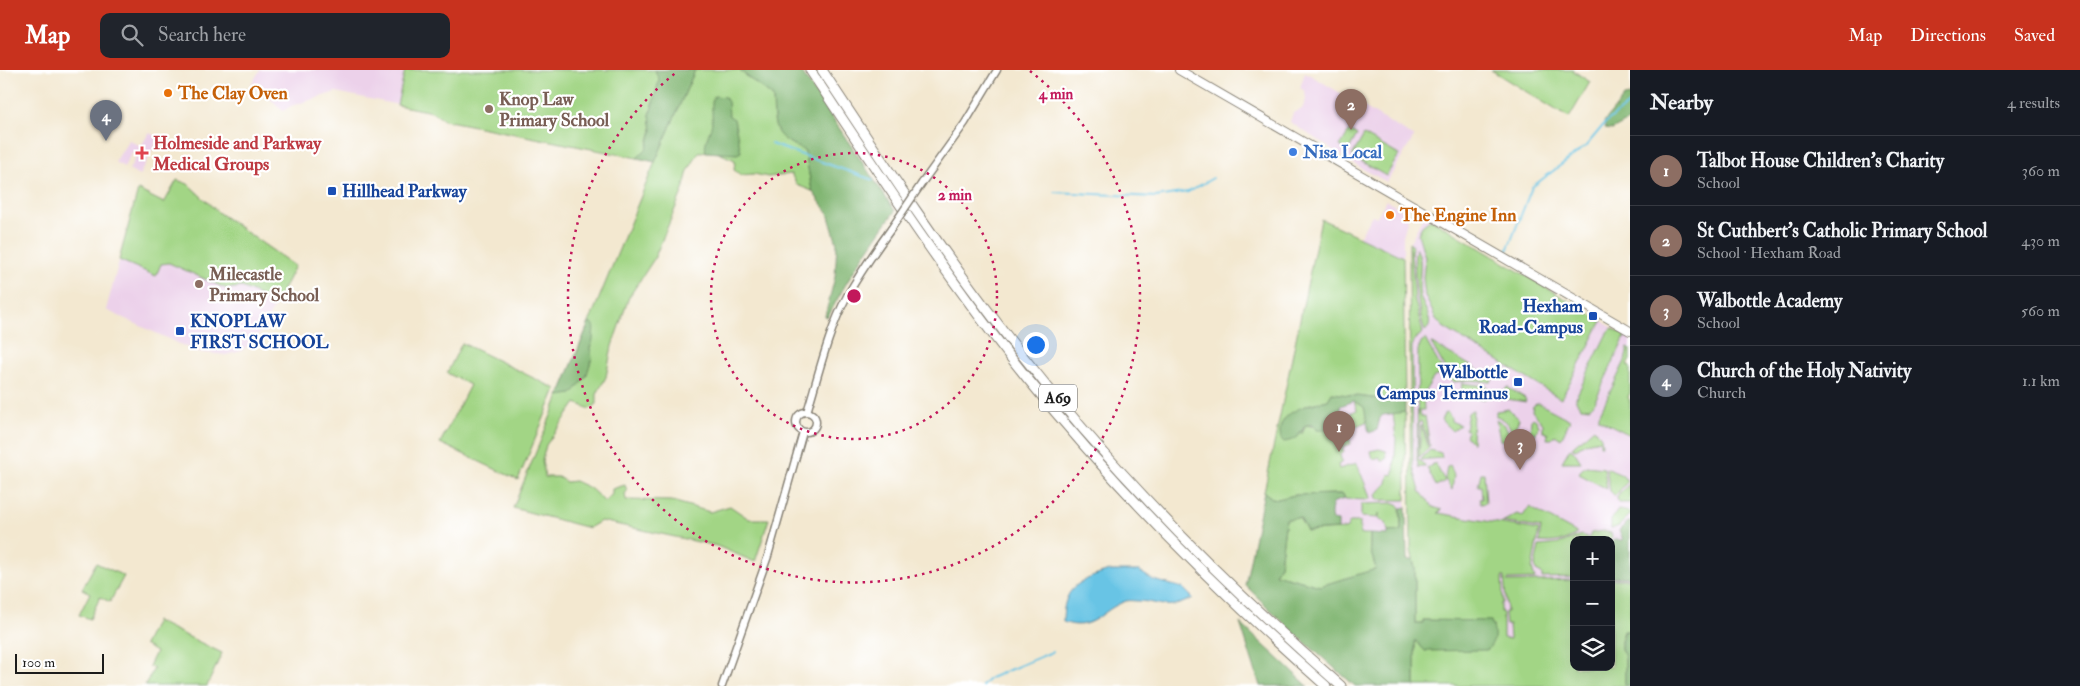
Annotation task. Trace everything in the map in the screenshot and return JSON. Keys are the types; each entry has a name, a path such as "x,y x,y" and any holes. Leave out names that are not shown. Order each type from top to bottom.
{"highway":[{"name":"A69","path":"810,70 915,228 952,279 1057,414 1175,544 1283,648 1326,686"},
{"name":"A69","path":"822,70 998,325 1066,408 1183,537 1290,641 1341,686"}],"main road":[{"path":"1179,70 1630,331"}],"street":[{"path":"808,412 825,351 847,297 867,263 965,123 997,70"},
{"path":"808,412 814,416 816,423 811,431 803,432 797,428 795,420 800,414 808,412"},
{"path":"722,686 768,556 803,432"}],"shaded area":[{"name":"Knop Law Primary School","path":"260,70 568,70 444,120 432,112 336,92 291,106 283,111 251,85"},
{"path":"1305,72 1414,137 1387,182 1359,167 1290,122 1293,113 1302,109 1306,100 1305,91 1300,88"},
{"name":"Holmeside and Parkway Medical Groups","path":"149,133 159,137 139,176 129,170 137,154 132,152 124,167 115,162 129,140 141,146"},
{"name":"Milecastle Primary School","path":"177,180 188,184 219,213 295,266 261,332 254,341 241,351 226,355 197,352 106,310 138,190 164,203"},
{"path":"1386,200 1409,214 1403,236 1403,257 1359,237 1372,215 1377,217"},
{"path":"1424,215 1630,338 1630,360 1627,365 1630,367 1630,393 1628,397 1630,401 1630,686 1415,686 1415,569 1411,550 1410,242"},
{"path":"1286,387 1405,402 1407,560 1320,586 1249,566"}],"green space":[{"path":"405,70 655,70 660,80 650,115 652,130 647,148 637,158 444,120 432,112 397,105"},
{"path":"655,70 695,70 655,162 637,158 647,148 652,131 650,115 659,80"},
{"path":"695,70 739,70 773,97 777,131 787,141 805,151 812,191 797,185 791,174 768,177 754,174 741,175 734,170 735,160 714,151 699,152 688,171 683,190 654,259 629,297 612,346 606,377 597,394 597,404 590,409 576,403 546,445 542,461 545,477 558,477 566,482 575,481 590,488 605,502 612,494 612,489 625,485 627,491 625,494 626,500 672,501 710,512 730,506 749,519 769,519 755,562 717,546 601,521 589,528 513,508 655,162"},
{"path":"739,70 800,70 895,211 859,262 828,317 825,316 835,277 837,244 828,213 812,191 805,151 786,141 777,132 774,119 773,97"},
{"path":"1491,70 1572,70 1590,82 1569,118"},
{"path":"714,96 725,97 728,102 729,116 734,119 741,152 737,154 706,152 705,148 712,124"},
{"path":"1630,96 1630,120 1612,130 1606,129 1604,122 1624,97"},
{"path":"1350,130 1357,135 1348,151 1340,146"},
{"path":"1364,135 1399,155 1386,176 1352,156"},
{"path":"177,180 188,184 219,213 295,266 276,303 242,287 227,289 169,263 161,264 156,276 119,260 138,190 164,203"},
{"path":"1321,219 1403,257 1405,402 1332,393 1328,400 1306,405 1302,434 1306,425 1326,429 1342,420 1345,429 1337,432 1339,440 1349,437 1351,444 1342,447 1344,452 1340,455 1342,462 1338,465 1339,469 1357,463 1370,498 1366,500 1345,499 1343,494 1295,495 1278,499 1272,498 1264,492"},
{"path":"1431,219 1602,321 1561,399 1443,327 1436,319 1425,296 1423,278 1425,257 1418,234 1422,226"},
{"path":"1409,243 1413,246 1411,251 1415,300 1423,333 1415,339 1412,347 1413,466 1420,491 1433,507 1442,510 1438,513 1539,530 1532,569 1535,579 1508,580 1507,582 1570,580 1570,671 1615,671 1615,579 1630,579 1630,631 1624,631 1621,640 1621,650 1625,656 1625,686 1415,686 1415,639 1425,651 1494,627 1491,623 1423,620 1423,623 1415,623 1415,569 1411,550","holes":["1502,577 1504,577 1507,612 1505,612 1506,625 1509,625 1510,639 1503,638 1503,613 1501,612 1501,603 1503,603"]},
{"path":"1416,248 1420,259 1420,295 1430,324 1425,331 1416,290 1414,265"},
{"path":"589,323 594,325 593,340 590,348 592,358 586,377 572,394 559,396"},
{"path":"1613,328 1625,337 1593,405 1589,408 1581,407 1576,401 1576,397 1608,331"},
{"path":"1425,339 1444,373 1434,377 1423,394 1424,410 1419,410 1420,417 1425,416 1430,446 1421,421 1419,422 1418,460 1425,467 1419,469 1417,460 1418,350 1421,342"},
{"path":"462,343 556,389 518,480 440,443 470,385 447,373"},
{"path":"1431,343 1493,379 1490,382 1469,380 1453,382"},
{"path":"1628,348 1630,349 1630,360 1627,365 1630,367 1630,393 1628,397 1630,401 1630,435 1599,419 1599,415 1625,361"},
{"path":"1462,383 1487,386 1485,399 1461,397"},
{"path":"1507,387 1525,398 1526,402 1507,399 1504,392"},
{"path":"1332,393 1405,402 1405,412 1383,415 1380,418 1377,430 1369,433 1364,407 1354,401 1340,406 1342,420 1330,427 1324,430 1317,430 1314,425 1306,425 1293,440 1284,442 1281,439 1280,429 1288,416 1302,407 1328,400"},
{"path":"1354,401 1364,406 1368,421 1354,427 1350,413 1357,410"},
{"path":"1538,403 1570,420 1561,439 1555,435 1552,439 1547,439 1548,434 1543,431 1543,424 1532,411 1533,406"},
{"path":"1509,409 1519,419 1514,431 1511,430 1505,421 1496,416 1496,411"},
{"path":"1472,410 1472,443 1466,436 1468,431 1465,429 1468,413"},
{"path":"1405,412 1406,500 1378,500 1376,495 1387,483 1389,474 1393,475 1394,472 1396,439 1393,413"},
{"path":"1445,412 1451,418 1451,421 1460,425 1452,431 1441,420"},
{"path":"1533,418 1539,426 1534,437 1535,433 1530,431"},
{"path":"1496,419 1505,425 1510,435 1512,435 1509,442 1500,440"},
{"path":"1421,425 1429,448 1419,457"},
{"path":"1594,428 1601,437 1602,445 1600,445 1600,440 1585,443 1576,449 1572,447"},
{"path":"1570,448 1574,451 1581,462 1562,462"},
{"path":"1379,449 1386,451 1387,457 1385,460 1381,461 1380,457 1373,459 1371,451"},
{"path":"1430,450 1441,453 1442,458 1420,460"},
{"path":"1435,463 1445,481 1436,486 1427,468"},
{"path":"1450,465 1454,475 1452,490 1445,479 1447,467"},
{"path":"1586,466 1604,468 1607,489 1579,474"},
{"path":"1606,468 1622,475 1627,482 1615,496 1610,491"},
{"path":"1481,473 1484,473 1486,503 1481,504 1479,499 1482,499 1481,486 1478,486"},
{"path":"1629,484 1630,503 1618,503 1617,497"},
{"path":"1264,492 1272,498 1278,499 1295,495 1343,494 1345,499 1334,502 1331,511 1332,520 1338,521 1338,529 1307,531 1300,518 1286,519 1280,565 1275,574 1320,586 1376,569 1370,549 1370,534 1388,535 1388,532 1401,531 1401,508 1406,507 1407,560 1413,560 1415,569 1415,623 1423,623 1423,620 1491,621 1494,636 1490,646 1487,650 1425,651 1415,640 1415,686 1355,686 1292,631 1245,585"},
{"path":"1392,503 1400,506 1401,531 1388,532 1386,523 1379,519 1379,513 1378,518 1361,517 1361,504"},
{"path":"1529,507 1577,533 1559,541 1539,542 1541,528 1502,522 1517,514 1523,516"},
{"path":"1618,510 1630,512 1630,515 1619,526 1611,529 1611,520"},
{"path":"1299,518 1307,531 1345,529 1350,522 1360,522 1360,534 1370,534 1370,549 1376,569 1320,586 1275,574 1280,565 1286,519"},
{"path":"1630,522 1630,577 1615,577 1615,540 1623,540 1619,530"},
{"path":"1604,531 1611,533 1612,536 1590,536 1591,533"},
{"path":"1570,539 1570,577 1542,578 1542,574 1536,571 1535,565 1539,546 1558,544"},
{"path":"96,563 124,576 110,602 100,597 90,619 79,615 90,593 82,589"},
{"path":"156,621 222,653 207,686 145,686 154,668 149,666 156,652 144,645"},
{"path":"1240,623 1308,686 1260,686"},
{"path":"1625,631 1630,631 1630,686 1625,686 1625,656 1621,650 1621,640"}],"water":[{"path":"1109,571 1139,571 1153,580 1183,588 1193,598 1177,605 1127,601 1117,605 1089,623 1073,625 1063,622 1066,600 1075,587 1089,578"}],"waterway":[{"path":"1507,251 1532,187 1586,146 1606,122 1630,103"},
{"path":"771,144 873,180"},
{"path":"1054,192 1156,197 1188,192 1213,178"},
{"path":"982,686 990,678 1052,652"}],"place":[{"name":"The Clay Oven","path":"168,93"},
{"name":"Knop Law Primary School","path":"489,109"},
{"name":"St Cuthbert's Catholic Primary School","path":"1351,130"},
{"name":"Church of the Holy Nativity","path":"106,141"},
{"name":"Nisa Local","path":"1293,152"},
{"name":"Holmeside and Parkway Medical Groups","path":"142,153"},
{"name":"Hillhead Parkway","path":"332,191"},
{"name":"The Engine Inn","path":"1390,215"},
{"name":"Milecastle Primary School","path":"199,284"},
{"name":"Hexham Road-Campus","path":"1593,316"},
{"name":"KNOPLAW FIRST SCHOOL","path":"180,331"},
{"name":"Walbottle Campus Terminus","path":"1518,382"},
{"name":"Talbot House Children's Charity","path":"1339,452"},
{"name":"Walbottle Academy","path":"1520,470"}]}
